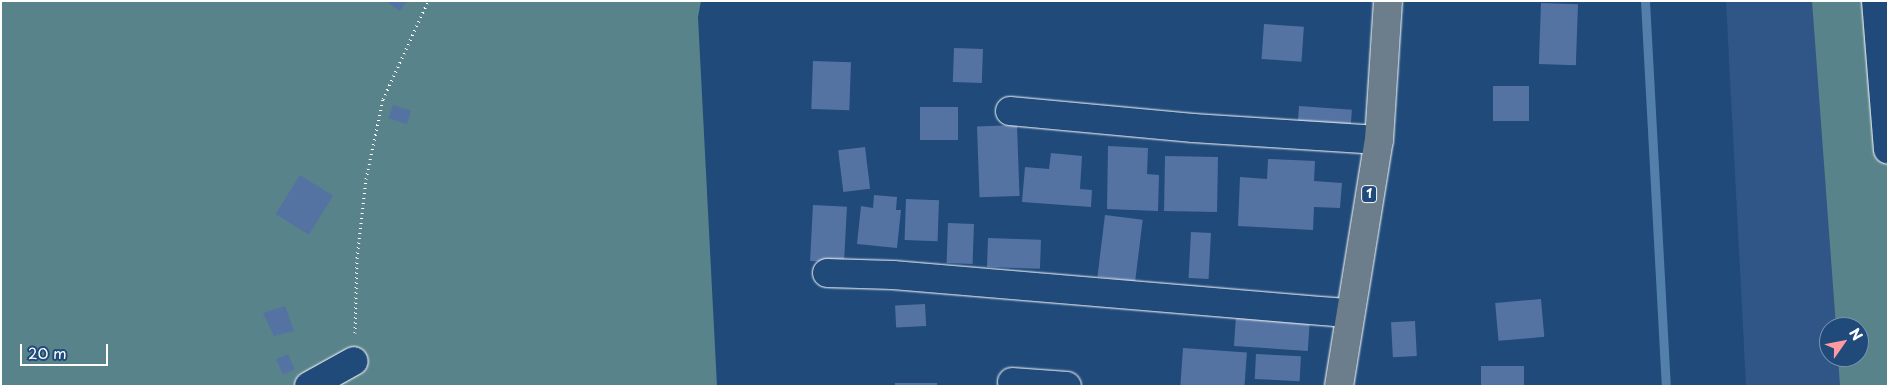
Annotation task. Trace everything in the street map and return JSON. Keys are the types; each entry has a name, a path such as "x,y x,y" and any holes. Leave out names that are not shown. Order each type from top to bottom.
{"highway":[{"name":"1","path":"1339,386 1349,313 1379,140 1388,1"}],"street":[{"path":"1876,1 1888,150"},
{"path":"1010,111 1193,128 1379,140"},
{"path":"827,273 893,275 1349,313"},
{"path":"309,386 354,361"},
{"path":"1012,382 1067,386"}],"path":[{"path":"354,361 357,258 366,179 383,99 428,1"}],"shaded area":[{"path":"1726,1 1888,1 1888,386 1746,386"}],"green space":[{"path":"1,1 701,1 698,17 717,386 1,386"},
{"path":"1812,1 1888,1 1888,386 1840,386 1839,367 1869,367 1869,317 1835,317"}],"building":[{"path":"386,1 407,1 400,11"},
{"path":"1541,3 1578,4 1576,65 1539,64"},
{"path":"1264,24 1304,27 1301,62 1262,59"},
{"path":"954,48 983,49 982,83 953,82"},
{"path":"813,61 851,62 849,110 811,109"},
{"path":"1493,86 1529,86 1529,121 1493,121"},
{"path":"393,105 411,111 407,124 389,118"},
{"path":"1299,106 1352,110 1350,135 1297,131"},
{"path":"920,107 958,107 958,140 920,140"},
{"path":"1017,125 1019,196 980,197 977,126"},
{"path":"1108,146 1148,148 1147,174 1159,175 1158,211 1107,209"},
{"path":"865,147 870,189 843,192 838,150"},
{"path":"1051,153 1082,156 1080,189 1092,190 1091,207 1022,202 1025,167 1049,169"},
{"path":"1165,156 1218,157 1217,212 1164,211"},
{"path":"1268,159 1315,161 1314,181 1342,183 1340,208 1314,207 1313,230 1238,226 1240,177 1267,179"},
{"path":"300,175 333,196 309,235 276,214"},
{"path":"874,195 897,197 896,210 901,210 897,248 857,244 861,206 873,208"},
{"path":"906,199 939,200 938,241 905,240"},
{"path":"813,205 847,207 844,263 810,261"},
{"path":"1105,215 1143,220 1135,281 1097,277"},
{"path":"948,223 974,224 973,264 947,263"},
{"path":"1191,232 1211,233 1209,279 1189,278"},
{"path":"988,238 1041,240 1040,269 987,267"},
{"path":"1541,299 1544,337 1498,341 1495,303"},
{"path":"925,304 926,326 896,328 895,306"},
{"path":"285,306 294,331 274,336 263,313"},
{"path":"1236,316 1310,321 1308,351 1234,346"},
{"path":"1415,321 1417,356 1393,357 1391,322"},
{"path":"1183,348 1247,352 1244,386 1180,385"},
{"path":"288,354 295,370 283,375 276,359"},
{"path":"1256,354 1301,356 1300,381 1255,379"},
{"path":"1481,366 1524,366 1524,386 1481,386"},
{"path":"895,383 937,383 937,386 895,386"}],"waterway":[{"path":"1645,1 1666,386"}]}
